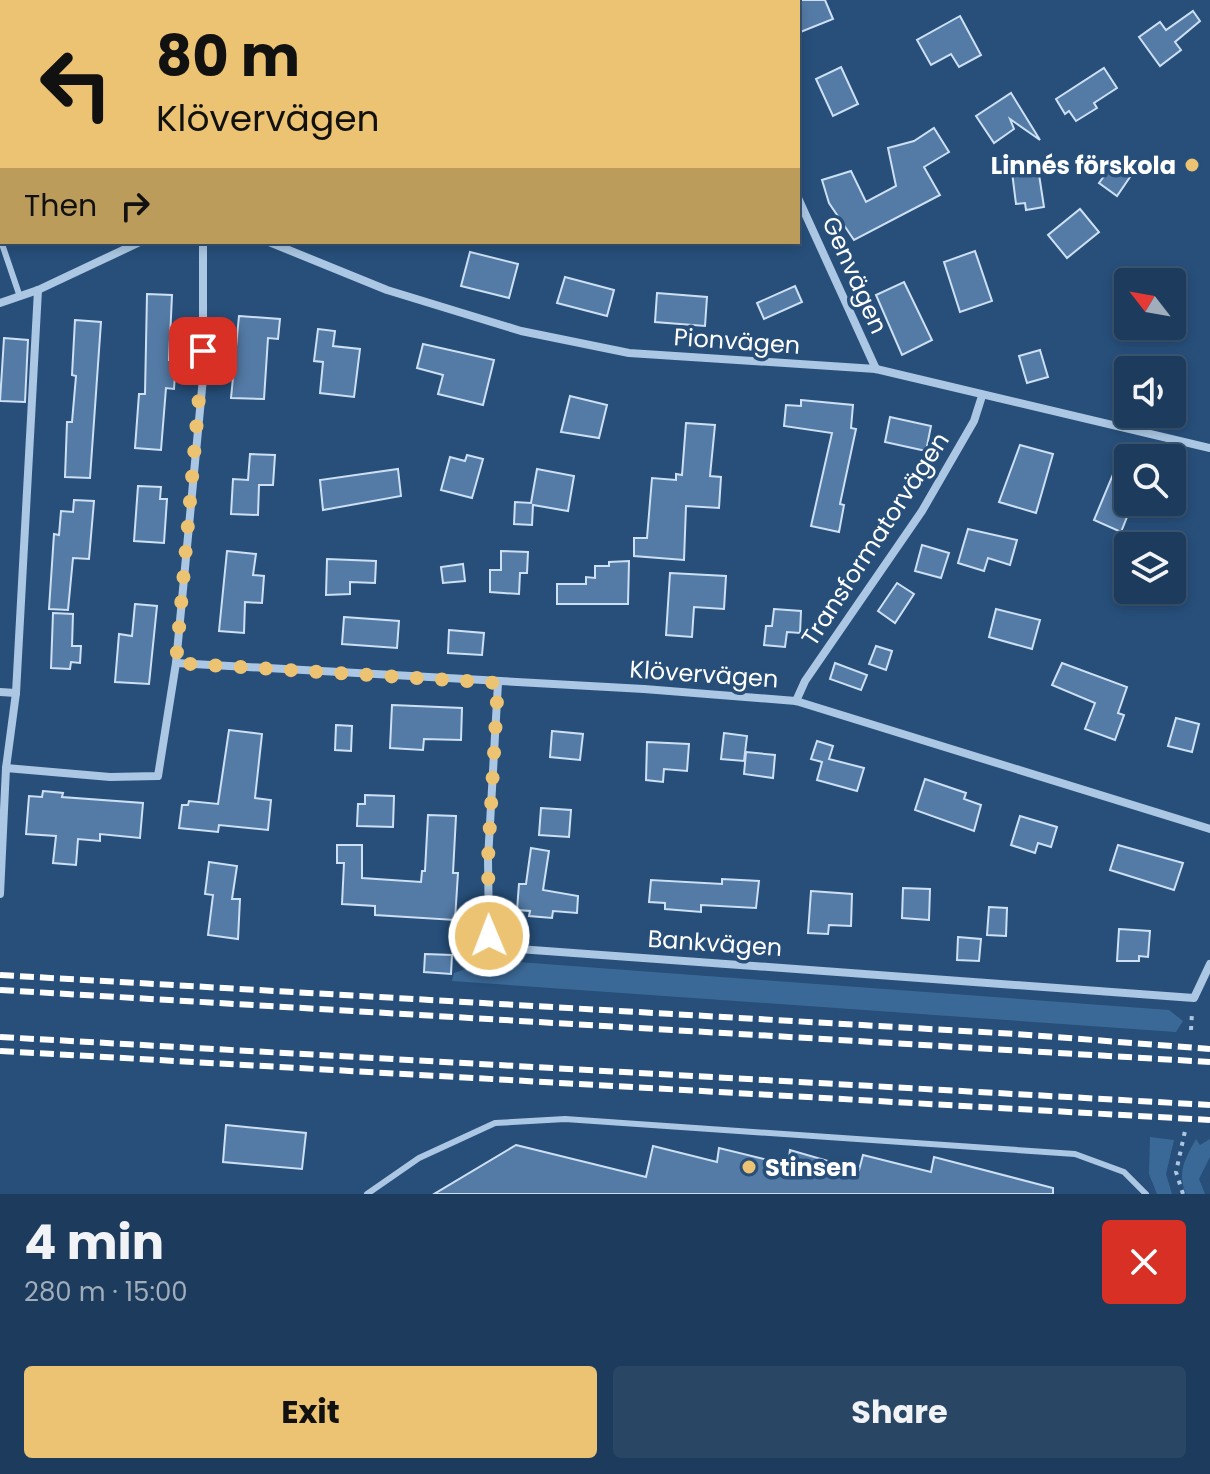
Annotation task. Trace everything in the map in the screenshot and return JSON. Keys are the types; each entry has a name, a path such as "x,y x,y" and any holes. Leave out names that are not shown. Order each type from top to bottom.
{"street":[{"name":"Genvägen","path":"800,202 876,369"},
{"path":"0,303 38,290 136,244"},
{"path":"6,768 126,778 158,776 176,663 203,378 203,244"},
{"name":"Pionvägen","path":"274,244 387,290 521,331 629,353 876,369 1210,448"},
{"path":"0,894 6,768 16,693 38,290"},
{"name":"Transformatorvägen","path":"796,701 805,681 922,511 974,421 982,396"},
{"name":"Klövervägen","path":"176,663 644,689 796,701 1210,829"},
{"name":"Bankvägen","path":"498,683 488,859 489,936 506,948 1194,998 1210,964"},
{"path":"0,692 16,693"}],"lane":[{"path":"2,244 19,294"},
{"path":"367,1194 419,1158 495,1123 565,1119 1075,1154 1124,1172 1146,1194"}],"path":[{"path":"1183,1194 1176,1172 1185,1131"}],"shaded area":[{"path":"491,960 1169,1010 1183,1021 1176,1032 452,981 454,973"},
{"path":"1150,1137 1174,1140 1166,1174 1172,1194 1157,1194 1149,1174"},
{"path":"1196,1139 1200,1145 1210,1139 1210,1157 1199,1179 1205,1194 1186,1194 1182,1172"}],"building":[{"path":"800,0 825,0 833,19 800,32"},
{"path":"1193,11 1200,21 1175,42 1181,50 1160,66 1139,37 1160,22 1166,30"},
{"path":"960,16 981,55 959,67 951,54 931,65 917,40"},
{"path":"841,67 858,104 833,116 816,79"},
{"path":"1104,68 1117,88 1094,103 1097,108 1076,121 1069,111 1065,114 1056,99"},
{"path":"1011,93 1040,140 1010,119 1014,129 994,143 976,116"},
{"path":"934,128 949,152 924,167 940,195 854,240 829,203 822,180 851,171 866,202 896,186 888,148 914,141"},
{"path":"1113,164 1130,177 1117,196 1099,183"},
{"path":"1038,168 1044,207 1026,210 1025,203 1016,204 1012,172"},
{"path":"1080,209 1099,232 1067,258 1048,235"},
{"path":"975,251 992,301 960,312 944,262"},
{"path":"470,252 518,264 509,298 461,286"},
{"path":"565,277 614,290 607,316 557,303"},
{"path":"904,282 932,340 902,355 876,295"},
{"path":"795,286 802,302 764,319 757,303"},
{"path":"657,293 707,297 705,326 655,322"},
{"path":"147,294 172,295 169,360 176,360 174,389 166,388 161,450 135,448 139,394 145,394"},
{"path":"239,316 280,319 278,339 268,338 264,399 231,398"},
{"path":"75,320 101,322 90,478 65,477 67,422 72,422 76,376 72,375"},
{"path":"318,329 335,331 333,346 360,349 354,397 320,393 323,362 314,361"},
{"path":"4,338 28,340 25,402 0,401"},
{"path":"423,344 494,360 483,405 438,394 443,375 417,368"},
{"path":"1040,350 1048,377 1027,383 1019,356"},
{"path":"570,396 607,405 599,438 561,432"},
{"path":"801,400 853,405 851,428 856,429 840,504 844,505 839,532 811,526 832,433 784,426 786,405 801,406"},
{"path":"890,417 931,426 926,451 885,442"},
{"path":"686,423 715,425 710,476 721,477 719,508 686,506 684,560 634,556 634,538 647,538 652,478 676,480 676,474 682,475"},
{"path":"1020,445 1053,454 1036,513 999,502"},
{"path":"250,454 275,455 273,485 259,485 258,515 231,514 233,479 248,480"},
{"path":"467,455 483,459 472,498 441,490 450,457 465,461"},
{"path":"398,469 401,496 323,510 320,480"},
{"path":"537,469 574,476 568,511 533,505 532,525 514,524 515,502 531,503"},
{"path":"1114,472 1114,516 1127,516 1121,532 1094,520"},
{"path":"138,486 161,487 160,499 167,499 164,543 134,541"},
{"path":"74,500 94,501 89,559 73,558 68,610 49,609 54,534 59,535 61,511 73,512"},
{"path":"968,529 1017,540 1010,565 988,558 984,571 958,563"},
{"path":"922,545 949,553 941,578 915,571"},
{"path":"227,551 256,554 253,575 264,576 262,603 245,602 244,633 219,631"},
{"path":"501,551 528,552 527,573 520,573 519,594 490,592 490,570 501,570"},
{"path":"327,559 376,561 375,583 350,582 350,594 326,595"},
{"path":"629,561 628,604 557,604 557,584 586,584 586,577 595,578 595,566"},
{"path":"463,564 465,581 443,583 441,567"},
{"path":"670,573 726,576 724,609 694,607 692,637 666,635"},
{"path":"897,583 914,594 895,623 878,611"},
{"path":"135,604 157,606 149,684 115,682 119,634 132,636"},
{"path":"774,609 801,611 800,633 787,632 785,647 764,645 766,626 772,626"},
{"path":"996,609 1040,620 1032,649 989,637"},
{"path":"53,613 73,614 72,646 81,646 80,663 71,662 70,669 51,668"},
{"path":"344,617 399,621 397,648 342,644"},
{"path":"449,630 484,633 482,655 448,653"},
{"path":"876,646 892,651 886,670 869,664"},
{"path":"835,663 867,675 861,690 830,679"},
{"path":"1062,663 1127,687 1118,713 1124,715 1115,740 1085,729 1095,703 1052,685"},
{"path":"392,705 462,708 461,740 424,739 423,750 390,748"},
{"path":"1176,718 1199,724 1192,752 1168,746"},
{"path":"336,725 352,726 351,751 335,750"},
{"path":"229,730 262,734 255,798 271,800 268,830 219,825 218,832 179,828 182,805 188,805 189,801 218,804"},
{"path":"552,731 583,734 580,760 550,757"},
{"path":"724,733 747,736 744,761 721,759"},
{"path":"817,741 833,746 829,759 864,768 857,791 817,780 822,762 811,759"},
{"path":"647,742 689,744 687,771 664,769 663,782 646,780"},
{"path":"746,752 775,755 773,778 744,774"},
{"path":"925,779 966,793 964,799 981,805 974,831 915,810"},
{"path":"43,791 63,793 62,797 143,803 140,838 100,834 100,841 78,839 76,865 53,863 56,836 26,834 29,796 42,797"},
{"path":"365,795 394,796 393,827 357,826 358,804 365,804"},
{"path":"541,808 571,810 569,837 539,835"},
{"path":"428,815 456,816 453,873 458,873 455,920 375,915 375,906 342,904 344,863 337,863 337,845 362,845 362,878 421,882 422,871 425,871"},
{"path":"1020,816 1057,827 1051,847 1038,843 1035,853 1011,845"},
{"path":"1118,845 1183,863 1174,890 1110,870"},
{"path":"531,848 549,851 543,890 578,896 577,913 553,911 552,918 529,916 530,911 517,910 519,884 526,884"},
{"path":"209,862 237,866 232,899 240,899 238,939 208,935 213,895 205,894"},
{"path":"722,879 759,881 756,908 701,905 701,912 665,909 665,903 649,902 651,880 722,884"},
{"path":"903,888 930,889 929,920 902,918"},
{"path":"811,891 852,894 851,926 829,925 828,934 808,933"},
{"path":"989,907 1007,908 1006,936 987,935"},
{"path":"1119,929 1150,931 1148,957 1139,956 1139,961 1117,961"},
{"path":"958,937 981,939 979,961 957,960"},
{"path":"425,954 452,955 451,974 424,972"},
{"path":"226,1125 306,1133 302,1169 223,1162"},
{"name":"Stinsen","path":"516,1145 646,1177 653,1146 717,1162 719,1148 788,1165 790,1150 859,1170 863,1155 931,1172 934,1157 1053,1188 1053,1194 434,1194"}],"railway":[{"path":"0,975 1016,1034 1210,1049"},
{"path":"0,990 1210,1062"},
{"path":"0,1037 1210,1105"},
{"path":"0,1051 1210,1120"}],"place":[{"name":"Linnés förskola","path":"1192,165"},
{"name":"Stinsen","path":"749,1167"}],"route":[{"path":"203,351 176,663 498,683 488,859 489,936"}]}
